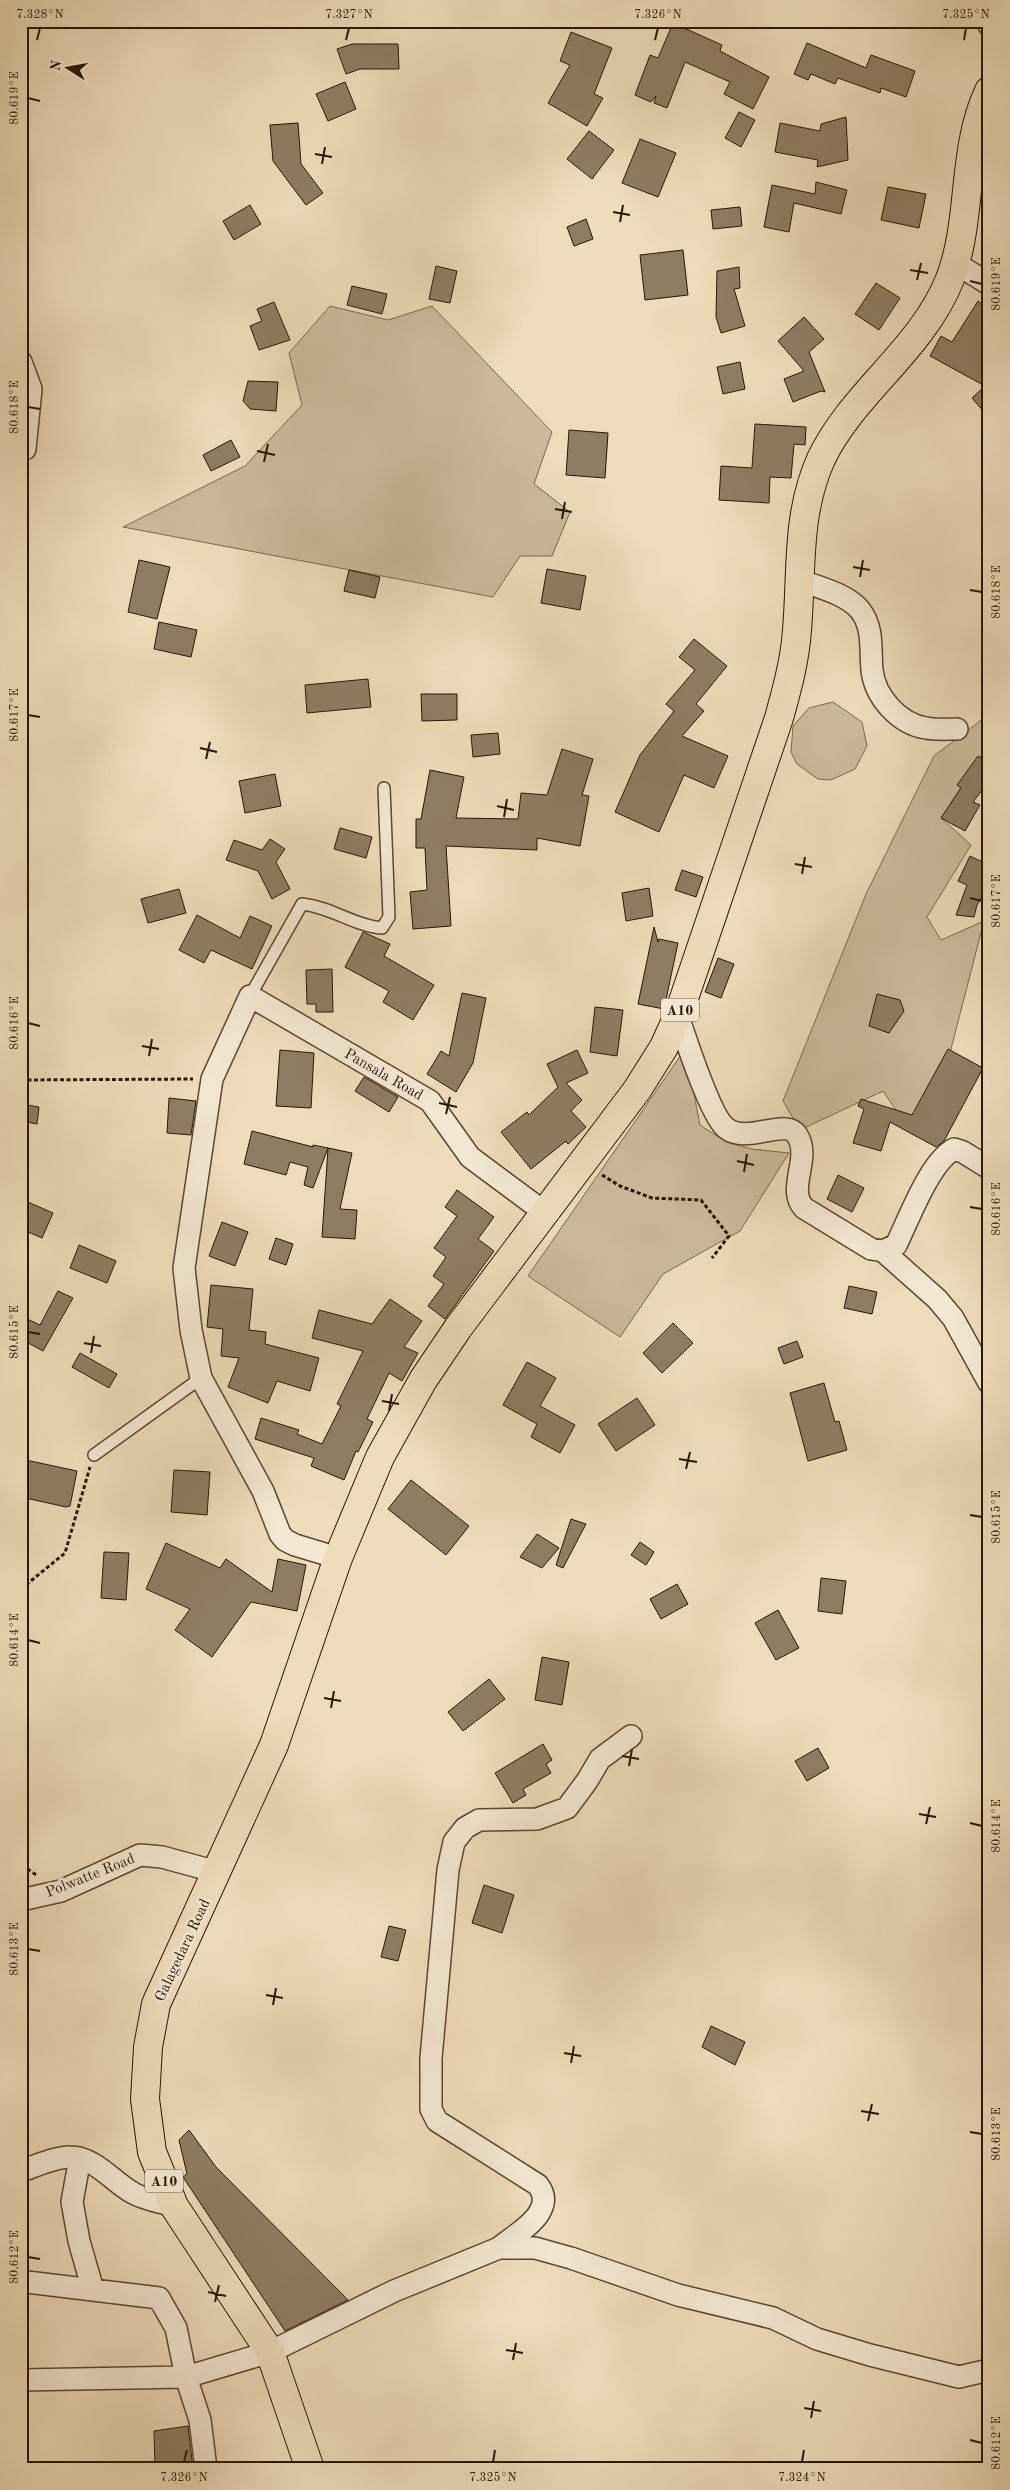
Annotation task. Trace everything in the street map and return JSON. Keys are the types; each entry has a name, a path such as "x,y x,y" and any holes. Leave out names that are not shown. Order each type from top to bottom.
{"highway":[{"name":"A10","path":"217,1872 274,1744 338,1558 380,1457 423,1380 458,1328 653,1067 678,1016 779,718 797,630 803,515 806,500 821,460 842,425 922,330 943,294 955,263 965,216 976,134 980,115 989,91"},
{"name":"Galagedara Road","path":"217,1872 156,2004 148,2047 146,2099 152,2152 174,2206 270,2352 310,2469"}],"street":[{"path":"988,21 989,25"},
{"path":"955,263 989,284"},
{"path":"21,362 30,389 24,449"},
{"path":"799,580 842,597 860,610 869,628 872,670 878,688 895,712 909,722 926,728 957,729"},
{"path":"250,996 212,1079 184,1268 191,1330 201,1378 263,1491 280,1534 285,1540 295,1545 338,1558"},
{"name":"Pansala Road","path":"250,996 430,1101 470,1157 544,1212"},
{"path":"678,1016 712,1105 725,1128 736,1133 748,1135 778,1128 789,1128 796,1133 801,1142 802,1156 797,1195 798,1202 804,1208 870,1249 884,1250 896,1245 926,1184 945,1154 954,1149 963,1152 989,1168"},
{"path":"884,1250 937,1299 953,1318 989,1383"},
{"path":"21,2380 186,2377 270,2352 394,2291 499,2248 539,2215 544,2205 544,2194 538,2185 437,2121 431,2109 430,2058 448,1870 454,1842 466,1828 479,1820 537,1819 567,1808 587,1781 600,1759 631,1736"},
{"name":"Polwatte Road","path":"21,1900 61,1891 140,1855 162,1857 217,1872"},
{"path":"21,2171 68,2157 80,2158 96,2165 110,2178 135,2194 174,2206"},
{"path":"80,2158 72,2202 79,2241 93,2290"},
{"path":"499,2248 534,2248 562,2255 678,2295 773,2318 817,2339 959,2377 989,2370"},
{"path":"21,2285 26,2282 159,2298 176,2328 186,2377 200,2420 206,2469"}],"lane":[{"path":"250,996 302,904 319,906 372,927 382,928 389,917 384,788"},
{"path":"94,1454 201,1378"}],"path":[{"path":"21,1080 212,1079"},
{"path":"582,1163 620,1186 652,1198 700,1200 729,1236 712,1258"},
{"path":"21,1589 65,1552 94,1454"}],"shaded area":[{"path":"330,306 388,320 432,306 552,432 534,484 570,512 552,556 520,556 493,597 123,527 245,466 302,405 289,353"},
{"path":"833,702 862,722 867,746 855,769 831,780 818,779 797,764 791,752 793,726 809,708"},
{"path":"989,714 989,744 941,818 971,845 927,917 941,940 984,921 943,1080 913,1135 883,1091 800,1130 783,1101 866,894 934,756"},
{"path":"681,1055 693,1089 700,1125 726,1142 752,1149 789,1153 740,1231 663,1274 620,1337 528,1276"}],"building":[{"path":"673,23 722,45 720,51 769,77 753,109 724,94 730,82 685,62 667,108 654,103 656,96 651,102 635,95 650,55 658,58"},
{"path":"571,32 612,48 594,94 603,98 587,126 548,103 570,65 560,61"},
{"path":"807,43 866,68 871,55 915,71 906,97 881,88 880,93 838,78 835,84 811,74 808,80 794,74"},
{"path":"352,44 398,44 399,69 360,69 346,74 337,49"},
{"path":"345,82 356,109 328,121 316,94"},
{"path":"739,112 755,120 741,147 725,138"},
{"path":"846,117 848,160 817,167 818,160 775,152 780,123 820,131 821,124"},
{"path":"298,123 301,164 323,193 306,205 273,161 270,125"},
{"path":"589,131 614,150 592,179 567,159"},
{"path":"640,139 676,153 658,197 622,183"},
{"path":"816,182 847,190 841,214 794,203 789,232 764,227 772,185 815,194"},
{"path":"888,187 926,194 919,228 881,220"},
{"path":"250,205 261,224 234,240 223,221"},
{"path":"740,207 742,226 713,229 711,210"},
{"path":"586,219 593,239 574,246 567,227"},
{"path":"683,250 688,295 645,300 640,255"},
{"path":"436,266 457,271 450,303 429,299"},
{"path":"739,267 740,288 734,289 745,326 721,333 716,317 717,271"},
{"path":"876,283 900,298 879,330 855,314"},
{"path":"352,286 387,294 382,314 347,305"},
{"path":"978,301 989,308 989,345 981,357 989,365 989,418 972,398 985,386 930,356 941,336 952,342"},
{"path":"274,302 290,340 259,350 250,326 262,321 257,309"},
{"path":"804,317 824,339 809,352 825,392 821,391 793,402 784,379 804,371 778,341"},
{"path":"740,362 745,389 723,394 717,367"},
{"path":"248,381 278,382 276,411 250,409 243,401"},
{"path":"755,424 806,427 805,445 794,444 791,478 770,477 769,503 719,500 721,466 752,468"},
{"path":"569,430 608,433 605,478 566,475"},
{"path":"231,440 240,457 211,471 203,455"},
{"path":"139,560 170,567 157,619 128,612"},
{"path":"547,569 586,576 580,610 541,603"},
{"path":"349,570 380,577 375,598 344,591"},
{"path":"159,622 197,630 191,657 154,649"},
{"path":"694,639 727,666 696,704 704,711 682,736 728,756 714,788 684,775 659,832 615,812 640,755 674,711 666,704 695,670 679,657"},
{"path":"368,679 371,707 307,713 305,685"},
{"path":"421,694 457,694 457,720 422,721"},
{"path":"498,733 500,754 473,757 471,735"},
{"path":"562,749 593,759 582,795 589,796 580,846 537,838 537,850 446,846 451,926 413,929 410,892 427,890 425,848 416,848 416,819 421,819 430,770 464,777 456,818 518,819 521,793 547,795"},
{"path":"978,756 989,764 989,781 973,802 980,805 965,831 941,818 961,788 957,785"},
{"path":"275,774 281,806 245,813 239,781"},
{"path":"340,828 372,837 366,858 334,849"},
{"path":"270,839 285,849 276,862 290,889 272,899 258,871 226,860 234,840 262,850"},
{"path":"970,856 989,865 989,886 977,905 974,917 956,915 967,885 958,881"},
{"path":"682,870 703,877 696,897 675,890"},
{"path":"649,888 653,916 626,921 622,893"},
{"path":"179,889 186,913 148,923 141,899"},
{"path":"197,915 240,938 250,916 272,926 252,969 211,950 204,963 179,950"},
{"path":"654,927 658,942 659,939 678,943 664,1009 638,1004"},
{"path":"363,932 390,944 384,956 434,985 413,1020 383,1002 389,991 345,967"},
{"path":"718,958 734,964 721,998 705,992"},
{"path":"332,969 333,1012 316,1012 316,1004 307,1004 306,970"},
{"path":"462,993 486,998 473,1063 456,1092 427,1074 441,1051 449,1056"},
{"path":"877,994 900,1000 904,1011 889,1033 869,1026"},
{"path":"595,1007 623,1010 617,1056 590,1052"},
{"path":"948,1049 983,1068 944,1141 936,1147 890,1122 881,1151 853,1143 864,1109 858,1106 861,1099 912,1115"},
{"path":"280,1050 314,1053 311,1108 276,1106"},
{"path":"577,1050 588,1073 566,1083 582,1100 571,1111 586,1127 568,1144 566,1141 531,1169 501,1132 527,1112 529,1115 558,1087 547,1064"},
{"path":"364,1077 398,1097 389,1112 355,1091"},
{"path":"169,1098 196,1101 191,1135 167,1133"},
{"path":"21,1104 39,1107 37,1124 21,1121"},
{"path":"252,1131 313,1147 313,1145 328,1148 313,1188 304,1185 308,1167 290,1162 286,1175 244,1164"},
{"path":"328,1148 352,1153 340,1209 357,1210 355,1239 322,1237"},
{"path":"838,1175 864,1188 852,1212 827,1199"},
{"path":"457,1190 494,1217 478,1239 494,1251 445,1319 428,1306 444,1284 433,1276 446,1257 434,1248 457,1216 445,1207"},
{"path":"21,1199 53,1213 42,1238 21,1229"},
{"path":"222,1222 248,1232 235,1266 209,1256"},
{"path":"276,1238 293,1244 286,1265 269,1259"},
{"path":"79,1245 116,1261 107,1283 70,1268"},
{"path":"211,1285 253,1289 249,1330 266,1332 265,1344 319,1358 310,1391 277,1381 268,1403 228,1387 239,1358 221,1356 223,1329 207,1327"},
{"path":"849,1286 877,1292 872,1314 844,1308"},
{"path":"58,1291 73,1298 43,1351 21,1339 21,1325 25,1318 40,1325"},
{"path":"390,1299 422,1321 404,1347 418,1353 402,1381 389,1373 367,1419 373,1422 358,1452 356,1451 344,1480 311,1466 314,1458 255,1439 261,1418 299,1430 297,1434 322,1444 341,1406 337,1404 363,1351 312,1338 319,1310 372,1324"},
{"path":"673,1323 693,1343 662,1373 643,1353"},
{"path":"797,1341 803,1357 784,1364 778,1348"},
{"path":"80,1353 117,1374 109,1388 72,1367"},
{"path":"527,1362 556,1378 540,1406 575,1425 560,1453 531,1437 537,1424 503,1405"},
{"path":"824,1383 835,1422 839,1421 847,1450 808,1461 790,1393"},
{"path":"637,1398 655,1425 616,1451 598,1424"},
{"path":"21,1459 77,1471 70,1506 66,1507 21,1497"},
{"path":"174,1470 210,1472 207,1515 171,1512"},
{"path":"411,1480 469,1526 446,1555 388,1509"},
{"path":"571,1519 586,1524 563,1568 556,1565"},
{"path":"537,1534 559,1548 542,1568 520,1557"},
{"path":"640,1542 654,1552 646,1565 631,1555"},
{"path":"166,1543 220,1568 226,1559 272,1592 278,1559 306,1565 297,1611 251,1602 212,1657 175,1630 190,1609 146,1589"},
{"path":"104,1552 129,1553 126,1600 101,1598"},
{"path":"821,1578 846,1581 842,1614 818,1611"},
{"path":"677,1584 688,1604 661,1619 650,1599"},
{"path":"778,1610 799,1648 776,1660 755,1623"},
{"path":"542,1657 569,1662 562,1705 535,1700"},
{"path":"489,1679 505,1699 463,1731 448,1712"},
{"path":"543,1744 552,1760 546,1764 551,1773 523,1789 526,1795 513,1803 495,1773"},
{"path":"818,1748 829,1768 807,1781 795,1761"},
{"path":"484,1885 514,1895 502,1933 472,1923"},
{"path":"389,1926 406,1930 398,1961 381,1957"},
{"path":"711,2026 745,2042 735,2065 702,2047"},
{"path":"189,2130 216,2167 348,2300 285,2331 183,2177 187,2174 179,2140"},
{"path":"188,2426 193,2469 155,2469 154,2431"}]}
